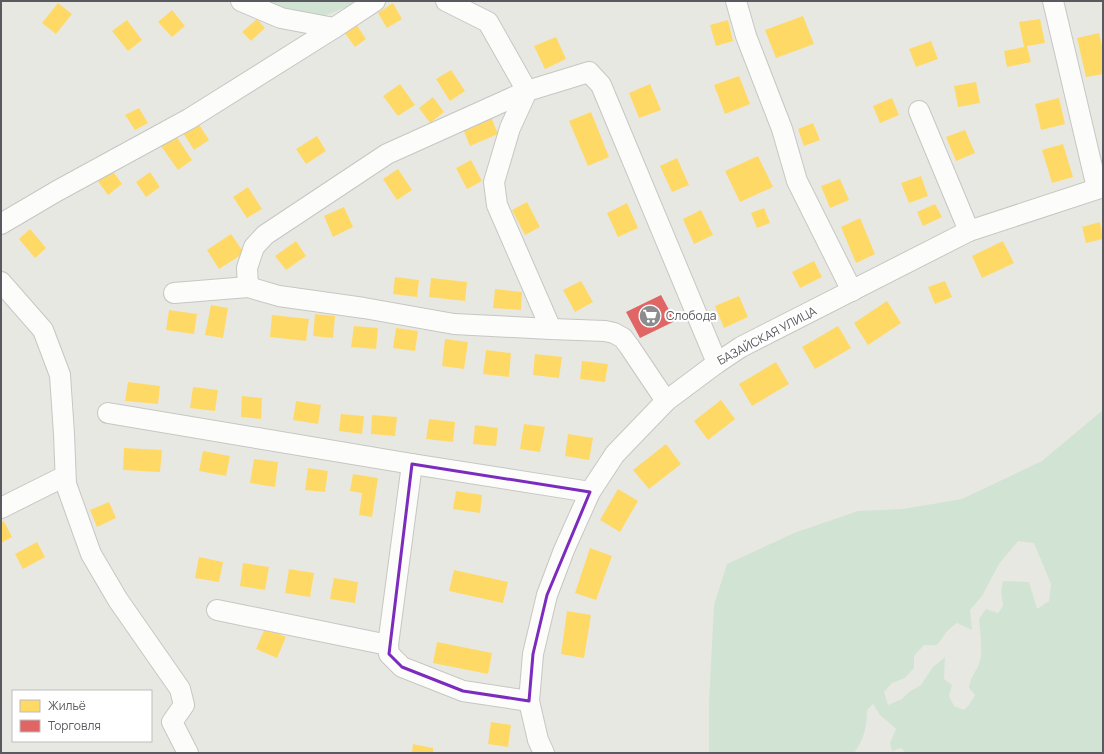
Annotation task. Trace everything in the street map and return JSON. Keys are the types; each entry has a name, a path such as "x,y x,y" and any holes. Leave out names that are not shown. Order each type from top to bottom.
{"street":[{"path":"241,1 281,18 334,28"},
{"path":"1,224 57,191 189,119 375,1"},
{"path":"446,1 488,22 527,91"},
{"path":"736,1 746,36 782,129 797,181 852,291"},
{"path":"1053,1 1100,187"},
{"path":"248,287 247,268 254,247 265,235 387,154 527,91 588,72 601,85 717,363"},
{"path":"527,91 510,128 494,182 497,205 551,329"},
{"path":"919,111 969,231"},
{"name":"БАЗАЙСКАЯ УЛИЦА","path":"544,753 536,733 529,701 533,654 547,595 564,550 590,492 615,454 666,400 741,347 969,231 1100,187"},
{"path":"1,282 43,330 60,375 66,484 91,554 118,600 180,689 184,706 172,722 188,753"},
{"path":"174,293 248,287 279,296 364,308 454,324 605,331 614,333 623,338 666,400"},
{"path":"108,413 590,492"},
{"path":"412,464 388,645 389,654 402,667 463,691 529,701"},
{"path":"1,508 65,476"},
{"path":"218,610 388,645"}],"highlighted area":[{"path":"412,464 590,492 547,595 533,654 529,701 463,691 402,667 389,654"}],"green space":[{"path":"265,1 362,1 321,17 283,11"},
{"path":"1103,410 1103,753 906,753 901,748 892,751 890,743 896,729 880,715 873,704 867,710 864,733 854,753 709,753 709,703 714,605 727,564 794,533 858,511 903,509 962,499 1042,461","holes":["1018,541 1034,543 1051,584 1049,601 1037,609 1029,582 1003,581 1001,592 1003,606 998,613 986,609 979,619 981,657 970,684 969,688 975,695 969,705 964,710 954,706 949,696 952,685 944,679 945,657 933,667 921,685 909,692 902,699 888,705 884,692 892,683 905,678 914,668 914,656 924,645 937,645 948,630 957,623 972,630 970,610 982,596 999,564"]}],"building: Жильё":[{"path":"58,3 72,14 56,34 42,23"},
{"path":"393,3 402,19 387,28 378,13"},
{"path":"172,10 185,26 172,37 158,22"},
{"path":"803,16 814,44 776,58 765,30"},
{"path":"257,19 265,28 251,41 242,32"},
{"path":"1040,19 1045,43 1027,46 1031,62 1007,67 1004,51 1024,47 1019,22"},
{"path":"127,20 142,40 128,51 112,31"},
{"path":"728,20 733,41 716,46 710,25"},
{"path":"356,24 366,39 355,47 344,32"},
{"path":"1099,33 1103,50 1103,74 1086,77 1077,38"},
{"path":"556,37 566,59 545,69 534,46"},
{"path":"931,41 938,59 916,67 909,49"},
{"path":"451,70 465,91 450,101 436,79"},
{"path":"739,76 750,104 725,114 714,85"},
{"path":"976,82 980,103 958,107 954,86"},
{"path":"400,84 415,105 398,116 383,96"},
{"path":"650,84 661,110 639,118 629,93"},
{"path":"433,97 444,112 430,123 419,108"},
{"path":"892,98 899,115 880,123 873,106"},
{"path":"1059,98 1065,124 1041,130 1035,104"},
{"path":"139,108 148,123 135,130 125,115"},
{"path":"591,112 609,157 588,166 569,121"},
{"path":"491,117 498,134 470,146 463,129"},
{"path":"198,123 209,140 194,150 183,133"},
{"path":"813,123 820,140 804,146 798,129"},
{"path":"965,130 975,153 956,161 946,137"},
{"path":"176,136 192,160 178,170 161,146"},
{"path":"317,136 326,151 306,164 296,149"},
{"path":"1063,144 1073,177 1052,183 1042,150"},
{"path":"758,156 773,187 740,202 725,171"},
{"path":"677,158 689,185 672,192 660,166"},
{"path":"471,160 482,181 467,189 456,168"},
{"path":"398,169 412,190 397,200 383,179"},
{"path":"112,170 122,184 108,195 97,180"},
{"path":"150,172 160,187 146,197 136,182"},
{"path":"921,176 928,196 909,203 901,183"},
{"path":"840,179 849,200 830,208 821,186"},
{"path":"248,187 262,209 247,218 233,197"},
{"path":"527,202 540,227 525,235 512,210"},
{"path":"627,203 638,228 618,237 607,213"},
{"path":"935,204 942,217 923,226 917,212"},
{"path":"344,207 353,227 333,237 324,216"},
{"path":"764,208 770,223 757,228 751,213"},
{"path":"701,210 713,235 694,244 683,219"},
{"path":"860,218 875,254 856,263 841,227"},
{"path":"1100,222 1103,239 1086,243 1082,227"},
{"path":"30,229 46,248 35,258 19,239"},
{"path":"231,234 244,253 219,269 207,250"},
{"path":"296,241 306,256 286,270 275,256"},
{"path":"1003,241 1014,263 982,278 972,256"},
{"path":"814,261 822,277 800,288 792,272"},
{"path":"395,277 419,280 417,297 393,294"},
{"path":"431,278 467,282 465,301 429,297"},
{"path":"581,281 593,302 575,312 563,290"},
{"path":"945,281 952,297 935,304 928,287"},
{"path":"495,289 522,292 521,310 493,308"},
{"path":"739,296 748,317 724,328 715,306"},
{"path":"887,301 901,323 868,345 854,323"},
{"path":"211,305 228,308 223,338 205,335"},
{"path":"169,310 197,314 194,334 166,330"},
{"path":"315,314 335,316 333,338 313,336"},
{"path":"272,315 309,319 306,341 270,337"},
{"path":"354,326 378,328 376,349 351,347"},
{"path":"838,326 851,348 815,369 802,347"},
{"path":"396,328 418,331 415,351 393,348"},
{"path":"445,339 468,342 464,369 442,366"},
{"path":"486,350 511,353 509,377 483,374"},
{"path":"535,354 562,357 559,378 533,375"},
{"path":"582,361 608,364 605,382 580,379"},
{"path":"776,362 789,384 752,406 739,384"},
{"path":"128,382 160,386 158,404 125,401"},
{"path":"193,387 218,390 215,411 190,408"},
{"path":"242,396 262,398 261,419 241,417"},
{"path":"721,400 735,419 708,440 694,421"},
{"path":"296,401 321,405 318,424 293,420"},
{"path":"341,414 364,416 362,434 339,431"},
{"path":"372,415 397,417 395,436 371,434"},
{"path":"429,419 455,422 453,442 426,439"},
{"path":"524,424 545,427 540,452 520,449"},
{"path":"475,425 498,428 496,446 473,444"},
{"path":"568,434 593,438 589,460 565,456"},
{"path":"666,444 681,464 649,489 633,470"},
{"path":"124,448 162,450 160,472 123,470"},
{"path":"203,451 230,456 226,476 199,471"},
{"path":"254,459 278,462 275,487 250,483"},
{"path":"308,468 328,471 325,492 305,490"},
{"path":"353,474 378,478 372,517 359,515 362,493 350,491"},
{"path":"618,489 638,501 620,532 600,520"},
{"path":"456,491 482,495 480,513 453,509"},
{"path":"109,502 116,518 97,527 90,510"},
{"path":"4,521 12,537 1,543 1,523"},
{"path":"37,542 45,557 23,569 15,554"},
{"path":"590,548 612,556 596,600 575,593"},
{"path":"199,557 223,562 219,582 195,578"},
{"path":"243,563 269,567 265,590 240,586"},
{"path":"289,569 314,573 310,597 285,593"},
{"path":"454,570 508,582 503,603 449,591"},
{"path":"334,578 358,582 355,603 330,599"},
{"path":"567,611 591,615 584,658 561,654"},
{"path":"265,628 286,637 277,658 256,649"},
{"path":"437,642 492,653 488,674 433,663"},
{"path":"491,722 511,725 508,747 488,744"},
{"path":"413,744 433,748 433,753 412,753"}],"building: Торговля":[{"name":"Слобода","path":"661,295 675,321 640,338 626,312"}],"place":[{"name":"Слобода","path":"650,316"}]}
